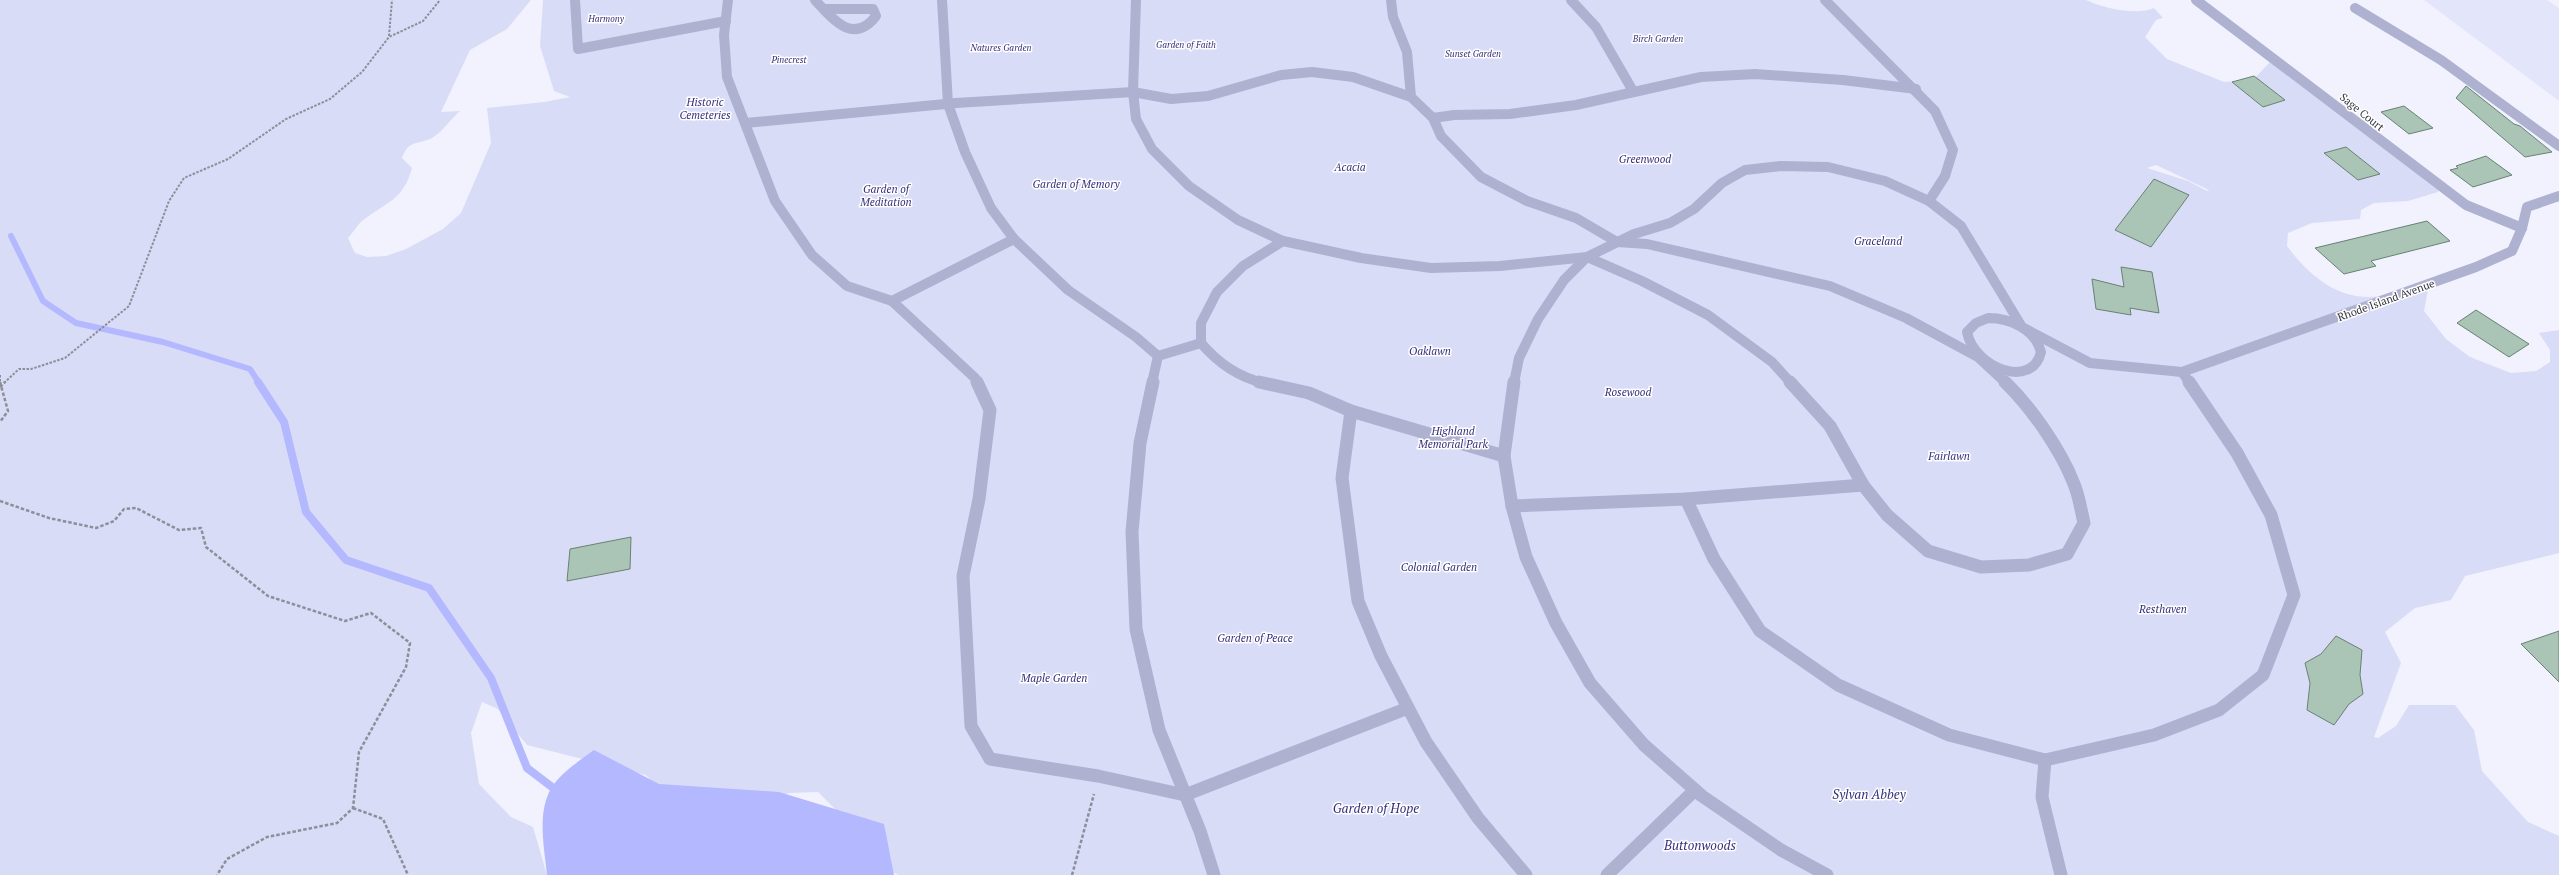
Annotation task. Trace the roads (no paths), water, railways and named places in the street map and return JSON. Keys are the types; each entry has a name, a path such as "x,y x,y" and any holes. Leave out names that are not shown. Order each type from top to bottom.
{"street":[{"path":"575,0 578,49 726,21"},
{"path":"728,0 726,21 727,77 775,201 812,255 847,286 892,301 975,378 990,410 979,499 963,576 971,726 990,759 1098,776 1185,795 1408,708"},
{"path":"815,0 841,27 855,29 871,24 876,16 873,9 825,9"},
{"path":"942,0 948,104 965,152 991,208 1014,239 1068,290 1136,337 1158,356"},
{"path":"1136,0 1133,92 1136,119 1152,150 1189,186 1238,220 1283,241 1361,258 1431,268 1500,266 1587,257 1642,281 1708,315 1772,362 1830,426 1863,485 1887,515 1928,550 1981,567 2029,565 2067,554 2084,523 2074,484 2050,440 2024,399 1978,357 1967,340 1966,332 1970,325 1978,321 1999,318 2022,327 2090,363 2182,372 2236,453 2271,515 2294,595 2263,675 2219,710 2154,735 2045,760 1949,735 1838,685 1760,631 1714,559 1686,499"},
{"path":"1391,0 1390,15 1403,39 1411,70 1411,97"},
{"path":"1571,0 1596,27 1633,91"},
{"path":"1825,0 1916,89 1935,111 1953,150 1946,176 1929,201"},
{"name":"Sage Court","path":"2196,0 2310,85 2388,148 2455,197 2484,214 2522,228"},
{"path":"2355,8 2441,60 2559,146"},
{"path":"746,123 948,104 1133,92 1171,98 1208,96 1281,76 1312,72 1353,77 1411,97 1433,118 1441,136 1480,177 1527,201 1576,218 1617,242 1647,244 1830,286 1906,318 1978,357 1988,364 2013,371 2033,366 2039,359 2040,351 2038,343 2022,327 1961,226 1929,201 1885,181 1828,167 1781,166 1745,170 1722,183 1694,209 1670,223 1634,234 1617,242 1587,257 1564,280 1538,319 1519,358 1509,409 1504,456 1512,506 1526,557 1556,623 1590,682 1644,745 1696,790 1781,850 1827,875"},
{"path":"1433,118 1454,115 1510,114 1576,105 1633,91 1701,77 1755,74 1842,80 1916,89"},
{"name":"Rhode Island Avenue","path":"2182,372 2476,267 2512,251 2522,228 2527,207 2559,196"},
{"path":"892,301 1014,239"},
{"path":"1283,241 1243,266 1218,292 1201,323 1201,343 1213,357 1245,379 1309,393 1350,412 1504,456"},
{"path":"1158,356 1201,343"},
{"path":"1158,356 1140,443 1132,532 1136,629 1159,730 1185,795 1214,875"},
{"path":"1350,412 1342,478 1350,553 1358,601 1381,656 1426,742 1478,818 1526,875"},
{"path":"1512,506 1686,499 1863,485"},
{"path":"2045,760 2042,797 2061,875"},
{"path":"1607,875 1696,790"}],"water":[{"path":"594,750 659,784 779,792 884,824 894,875 547,875 543,823 547,798 552,787 560,777"}],"waterway":[{"path":"11,236 43,301 76,323 163,342 250,369 259,383"},
{"path":"258,382 284,422 306,512 346,560 429,588 491,678 527,768 552,787"}],"park label":[{"name":"Harmony","path":"606,19"},
{"name":"Birch Garden","path":"1658,39"},
{"name":"Garden of Faith","path":"1186,45"},
{"name":"Natures Garden","path":"1001,48"},
{"name":"Sunset Garden","path":"1473,54"},
{"name":"Pinecrest","path":"789,60"},
{"name":"Historic Cemeteries","path":"705,108"},
{"name":"Greenwood","path":"1645,159"},
{"name":"Acacia","path":"1350,167"},
{"name":"Garden of Memory","path":"1076,184"},
{"name":"Garden of Meditation","path":"886,195"},
{"name":"Graceland","path":"1878,241"},
{"name":"Oaklawn","path":"1430,351"},
{"name":"Rosewood","path":"1628,392"},
{"name":"Highland Memorial Park","path":"1453,437"},
{"name":"Fairlawn","path":"1949,456"},
{"name":"Colonial Garden","path":"1439,567"},
{"name":"Resthaven","path":"2163,609"},
{"name":"Garden of Peace","path":"1255,638"},
{"name":"Maple Garden","path":"1054,678"},
{"name":"Sylvan Abbey","path":"1869,794"},
{"name":"Garden of Hope","path":"1376,808"},
{"name":"Buttonwoods","path":"1700,845"}]}
